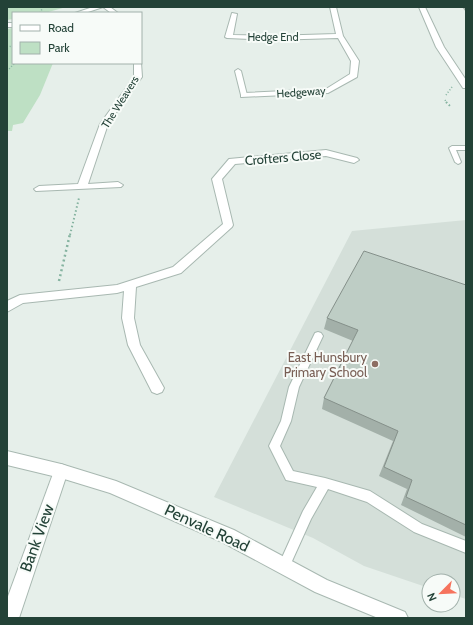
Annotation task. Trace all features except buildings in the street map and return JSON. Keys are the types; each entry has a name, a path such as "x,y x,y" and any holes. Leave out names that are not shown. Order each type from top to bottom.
{"street":[{"path":"82,12 100,7"},
{"name":"Hedgeway","path":"244,95 328,91 354,76 355,61 340,36 333,7"},
{"path":"422,7 440,47 466,86"},
{"name":"Hedge End","path":"234,14 229,37 270,38 340,36"},
{"name":"The Weavers","path":"82,186 104,124 138,77 138,64"},
{"name":"Crofters Close","path":"7,307 20,299 117,289 177,270 228,225 218,179 232,161 326,153 354,160"},
{"path":"39,189 118,185"},
{"path":"130,285 128,318 134,346 157,388"},
{"name":"Penvale Road","path":"7,458 61,471 111,486 228,536 321,586 399,618"},
{"name":"Bank View","path":"10,610 61,471"}],"lane":[{"path":"238,71 244,95"},
{"path":"458,162 452,148 466,148"},
{"path":"318,336 294,387 286,421 274,446 290,476 326,483 370,497 418,528 466,547"},
{"path":"284,566 307,515 326,483"}],"path":[{"path":"445,100 452,107"},
{"path":"56,296 82,186"}],"shaded area":[{"name":"East Hunsbury Primary School","path":"466,220 466,599 461,597 461,573 421,573 421,585 364,566 313,538 214,497 352,231"}],"green space":[{"path":"7,7 66,7 48,12 12,12 12,19 7,20"},
{"path":"12,28 12,64 53,64 40,95 23,123 13,125 12,131 7,131 7,29"}],"place":[{"name":"East Hunsbury Primary School","path":"375,364"}]}
